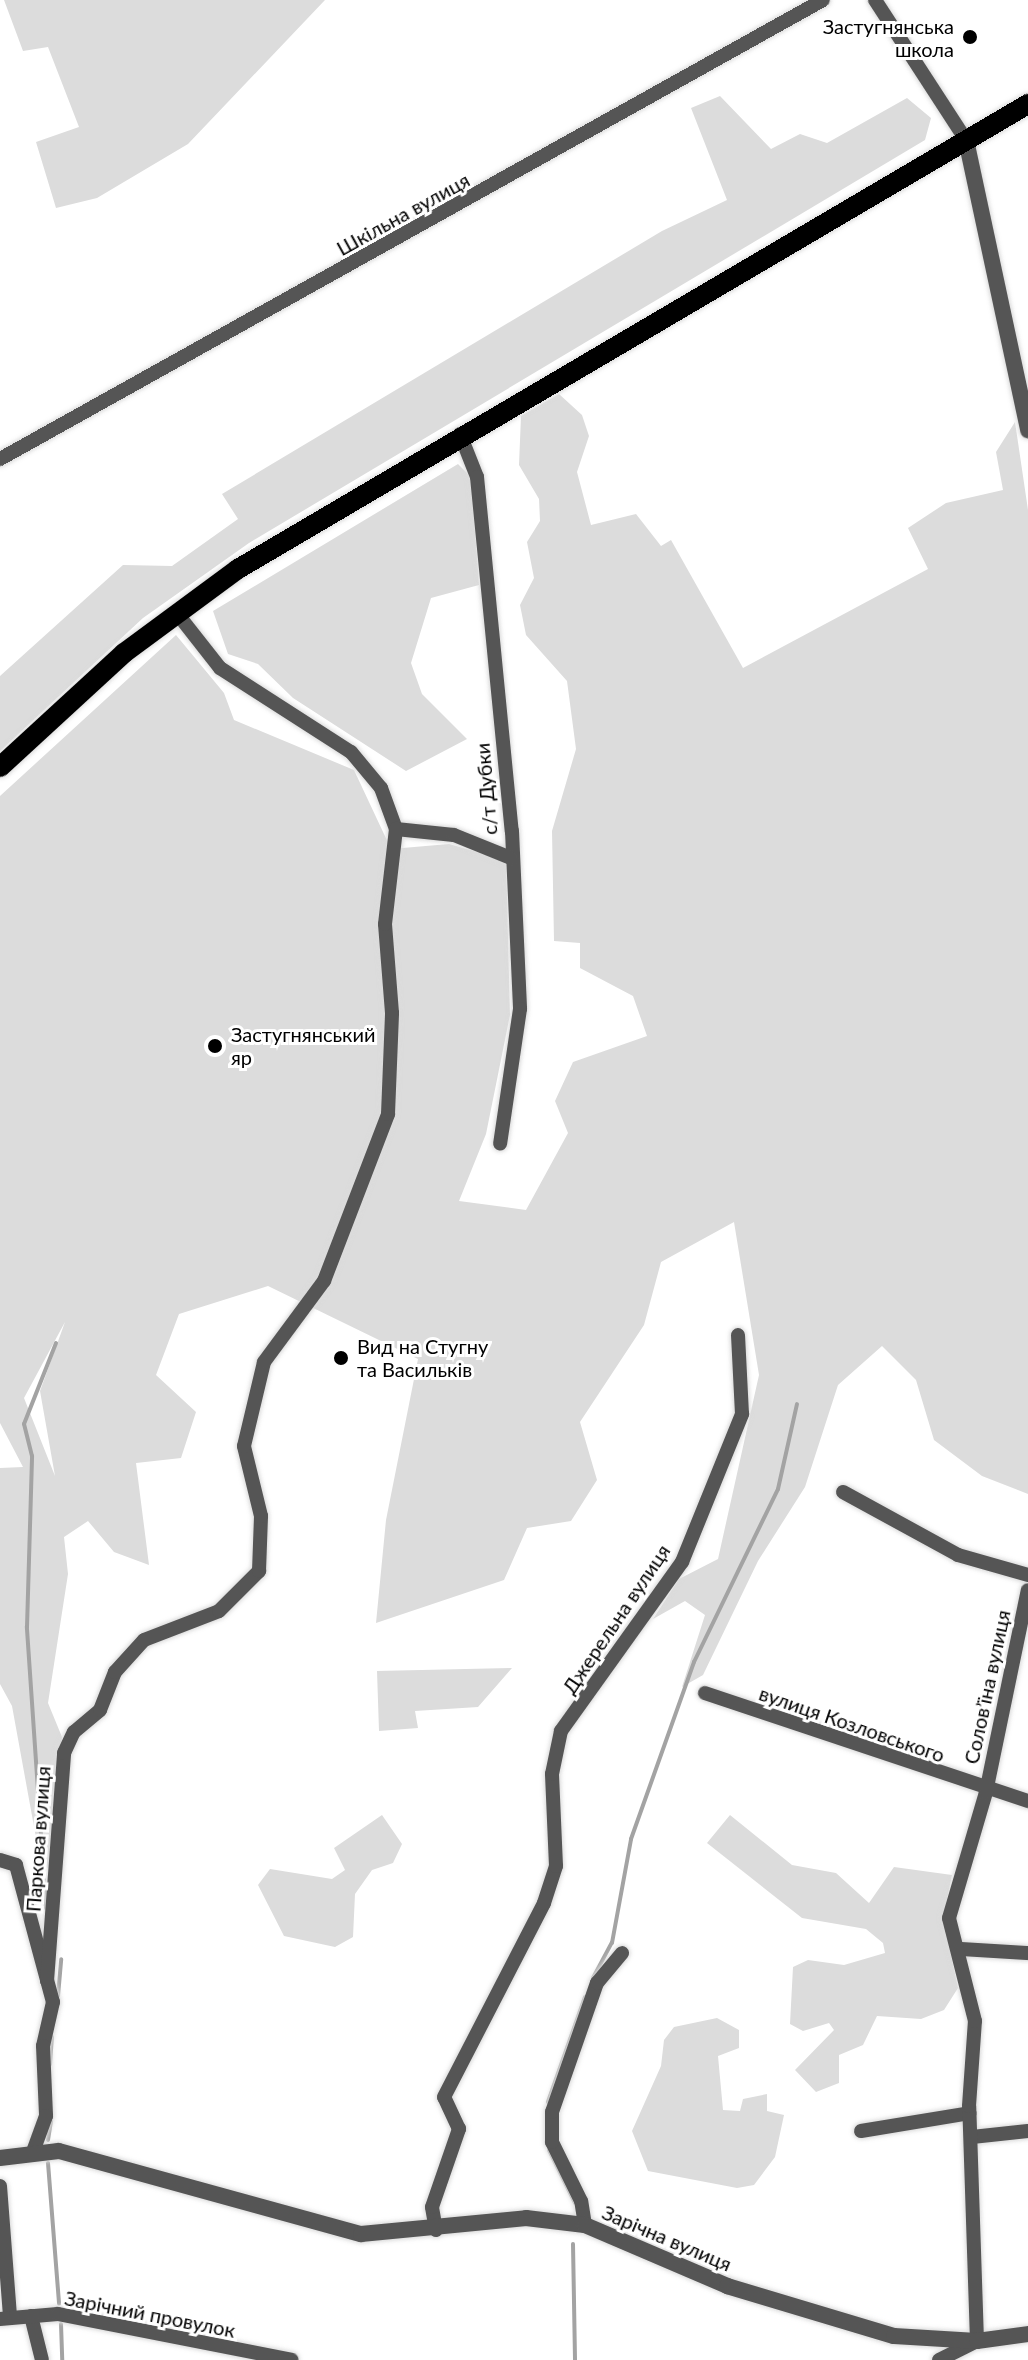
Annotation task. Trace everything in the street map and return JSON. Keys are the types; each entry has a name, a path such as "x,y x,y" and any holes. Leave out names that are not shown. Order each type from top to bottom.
{"main road":[{"path":"0,767 176,612 460,434 1028,104"}],"street":[{"name":"Шкільна вулиця","path":"0,459 823,0"},
{"path":"875,0 966,140 1028,430"},
{"name":"с/т Дубки","path":"460,434 477,477 511,858 520,1009 500,1144"},
{"path":"176,612 220,668 351,752 381,788 396,829 454,835 511,858"},
{"name":"Паркова вулиця","path":"47,1981 64,1753 144,1640 219,1611 259,1571 261,1516 244,1446 264,1362 324,1281 388,1114 392,1025 385,924 396,829"},
{"name":"Джерельна вулиця","path":"436,2230 432,2207 459,2129 444,2097 544,1903 556,1866 552,1774 561,1731 682,1562 742,1414 738,1335"},
{"path":"843,1492 958,1555 1028,1575"},
{"name":"Соловʼїна вулиця","path":"972,2137 970,2113 975,2021 960,1949 949,1918 986,1792 1028,1590"},
{"name":"вулиця Козловського","path":"705,1693 986,1792"},
{"name":"Соловʼїна вулиця","path":"986,1792 1028,1801"},
{"path":"0,1860 16,1865 53,2002 43,2046 46,2116 33,2151"},
{"path":"960,1949 1028,1953"},
{"path":"585,2225 552,2142 552,2112 597,1983 622,1953"},
{"path":"861,2131 970,2113"},
{"path":"939,2360 977,2341 972,2137 1028,2131"},
{"name":"Зарічна вулиця","path":"0,2158 33,2151 59,2151 361,2234 436,2230 526,2218 585,2225 727,2286 894,2336 977,2341 1028,2334"},
{"path":"0,2186 5,2318"},
{"name":"Зарічний провулок","path":"5,2318 58,2314 292,2360"},
{"path":"31,2316 42,2360"}],"shaded area":[{"path":"4,0 325,0 188,144 97,198 56,208 36,142 79,127 48,47 23,51"},
{"path":"720,96 771,149 800,134 827,143 907,98 931,118 925,140 249,543 143,618 0,751 0,676 123,565 172,566 238,519 222,494 662,231 727,200 691,108"},
{"path":"559,394 582,415 589,436 577,472 591,525 636,514 661,546 671,540 743,668 928,569 908,528 946,503 1003,490 996,452 1015,422 1028,510 1028,1494 982,1476 934,1440 916,1380 882,1346 838,1385 805,1487 758,1561 703,1675 682,1687 705,1615 685,1601 653,1619 679,1579 718,1559 759,1375 734,1222 661,1262 644,1325 580,1422 597,1480 571,1521 527,1528 504,1580 376,1623 386,1520 418,1359 268,1286 179,1314 156,1375 196,1412 181,1458 136,1463 149,1565 114,1552 88,1521 64,1537 68,1574 48,1703 62,1737 53,1870 41,1865 12,1706 0,1684 0,1468 23,1467 0,1423 0,796 176,635 224,693 234,720 354,770 391,849 449,844 506,860 510,1015 486,1134 459,1201 526,1210 568,1133 555,1101 573,1062 647,1036 633,996 580,968 580,943 554,941 552,831 576,749 567,681 526,635 520,605 534,578 527,542 540,521 539,499 519,465 521,416","holes":["65,1322 40,1391 55,1476 24,1398"]},
{"path":"458,464 471,477 479,585 431,598 411,663 422,694 467,739 406,771 293,698 258,664 228,654 213,611"},
{"path":"512,1668 478,1707 415,1711 418,1728 379,1731 377,1671"},
{"path":"382,1815 402,1844 393,1863 372,1870 355,1894 353,1937 335,1947 284,1936 258,1885 270,1869 332,1879 345,1870 334,1848"},
{"path":"730,1815 792,1865 836,1873 869,1903 894,1867 952,1875 943,1918 958,1988 944,2010 921,2019 877,2016 863,2045 839,2055 839,2083 816,2092 795,2070 834,2030 829,2023 803,2031 790,2024 793,1967 808,1960 844,1965 885,1953 883,1943 866,1929 802,1918 707,1843"},
{"path":"717,2018 739,2030 739,2048 718,2056 723,2110 740,2111 743,2099 767,2094 767,2111 784,2115 775,2157 754,2185 737,2188 648,2171 632,2131 661,2066 664,2040 674,2027"}],"waterway":[{"path":"46,1908 27,1627 32,1456 24,1424 56,1343"},
{"path":"593,1978 612,1943 631,1839 694,1662 778,1489 797,1404"},
{"path":"58,1996 61,1959"},
{"path":"548,2102 585,1997"},
{"path":"50,2064 52,2037"},
{"path":"48,2140 51,2121"},
{"path":"549,2150 575,2203"},
{"path":"48,2163 59,2304"},
{"path":"573,2244 575,2360"},
{"path":"61,2324 62,2360"}],"place":[{"name":"Застугнянська школа","path":"970,37"},
{"name":"Застугнянський яр","path":"215,1046"},
{"name":"Вид на Стугну та Васильків","path":"341,1358"}]}
